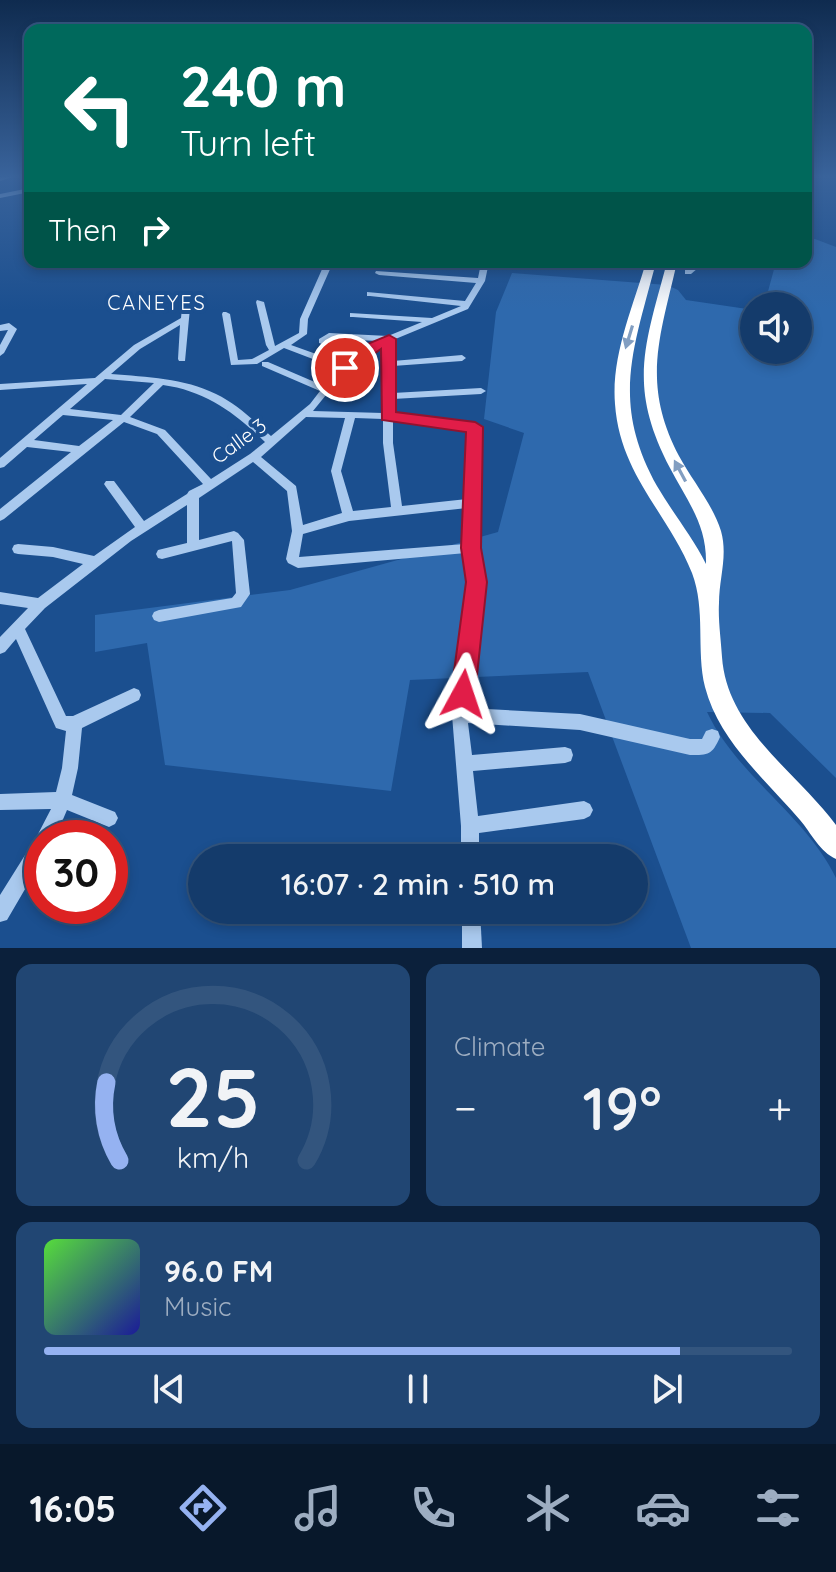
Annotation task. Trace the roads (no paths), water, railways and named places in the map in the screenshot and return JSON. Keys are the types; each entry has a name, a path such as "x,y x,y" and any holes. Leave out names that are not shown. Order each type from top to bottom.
{"highway":[{"path":"649,268 625,346 621,372 623,413 635,458 649,487 691,551 710,601"},
{"path":"671,268 652,344 649,376 657,419 668,449 711,527 715,541 710,601 716,690 722,704 754,748 836,846"}],"street":[{"path":"226,314 235,364 254,362 299,339 304,332 304,319 327,268"},
{"path":"370,294 467,304 481,281 483,268"},
{"path":"688,272 693,268"},
{"path":"379,273 481,281"},
{"path":"260,302 270,345 345,368"},
{"name":"Calle 3","path":"0,647 40,604 142,527 254,457 304,414 345,368 371,348 467,304"},
{"path":"182,359 186,308"},
{"path":"353,315 434,321"},
{"path":"0,464 145,341 184,320"},
{"path":"0,328 9,326 13,329 0,353"},
{"path":"351,350 322,341 329,336 389,339 389,463 397,511"},
{"path":"388,364 462,358"},
{"path":"265,364 326,390"},
{"path":"0,387 100,379 162,381 194,386 214,394 271,442"},
{"path":"0,516 123,418 162,381"},
{"path":"388,396 481,391"},
{"path":"63,412 123,418 161,432 209,484"},
{"path":"304,414 388,416 475,427 471,548 476,582 460,715 470,844"},
{"path":"349,516 336,471 351,415"},
{"path":"26,443 81,450"},
{"path":"254,457 292,489 298,531 292,559 298,563 471,548"},
{"path":"110,484 142,527"},
{"path":"193,494 193,546"},
{"path":"298,531 349,516 473,503"},
{"path":"159,616 236,603 243,597 236,537 227,536 162,554"},
{"path":"18,549 53,552 97,562"},
{"path":"0,598 40,604"},
{"path":"18,628 61,723 74,724 134,695"},
{"path":"460,715 580,722 690,747 706,747 712,737"},
{"path":"53,820 62,800 74,750 74,724"},
{"path":"464,764 565,755"},
{"path":"0,802 62,800 109,818"},
{"path":"470,826 584,810"},
{"path":"0,913 24,873"},
{"path":"471,924 472,948"}],"district":[{"name":"CANEYES","path":"157,303"}]}
